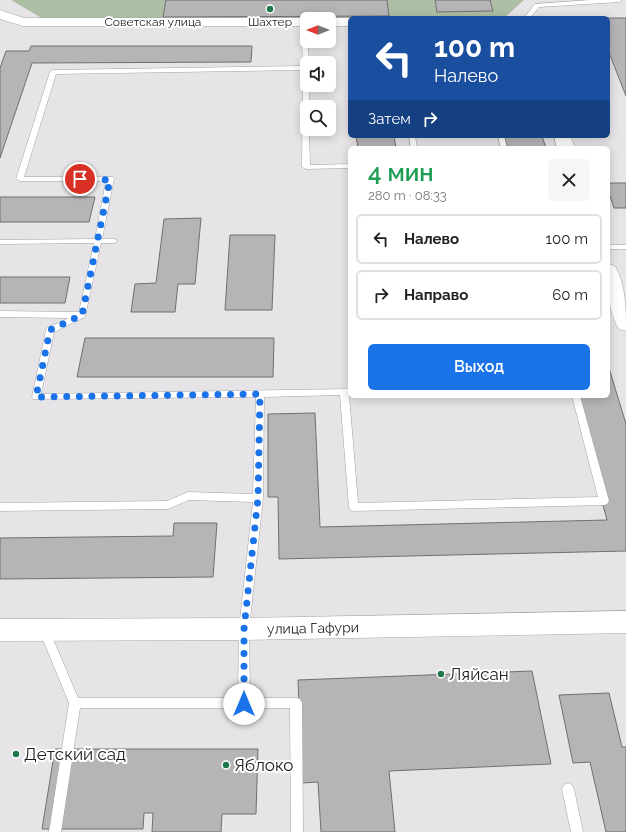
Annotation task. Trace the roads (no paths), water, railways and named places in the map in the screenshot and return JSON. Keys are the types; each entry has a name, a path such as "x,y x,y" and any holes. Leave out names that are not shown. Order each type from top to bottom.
{"street":[{"name":"Советская улица","path":"0,14 23,22 300,22"},
{"path":"336,22 348,22"},
{"path":"610,276 626,324"},
{"name":"улица Гафури","path":"0,630 244,629 626,622"}],"lane":[{"path":"528,16 537,5 619,0"},
{"path":"82,315 110,180 20,179 53,72 300,68"},
{"path":"306,92 306,167 348,166"},
{"path":"0,242 114,241"},
{"path":"610,247 626,246"},
{"path":"0,314 82,315"},
{"path":"82,315 50,330 36,397 347,392 354,507 604,501 577,398"},
{"path":"244,704 244,629 258,498 260,394"},
{"path":"0,507 168,505 188,496 258,498"},
{"path":"44,630 75,704 55,832"},
{"path":"75,704 296,703 297,832"},
{"path":"568,788 577,832"}],"place":[{"name":"Шахтер","path":"270,9"},
{"name":"Ляйсан","path":"441,674"},
{"name":"Детский сад","path":"16,754"},
{"name":"Яблоко","path":"226,765"}]}
